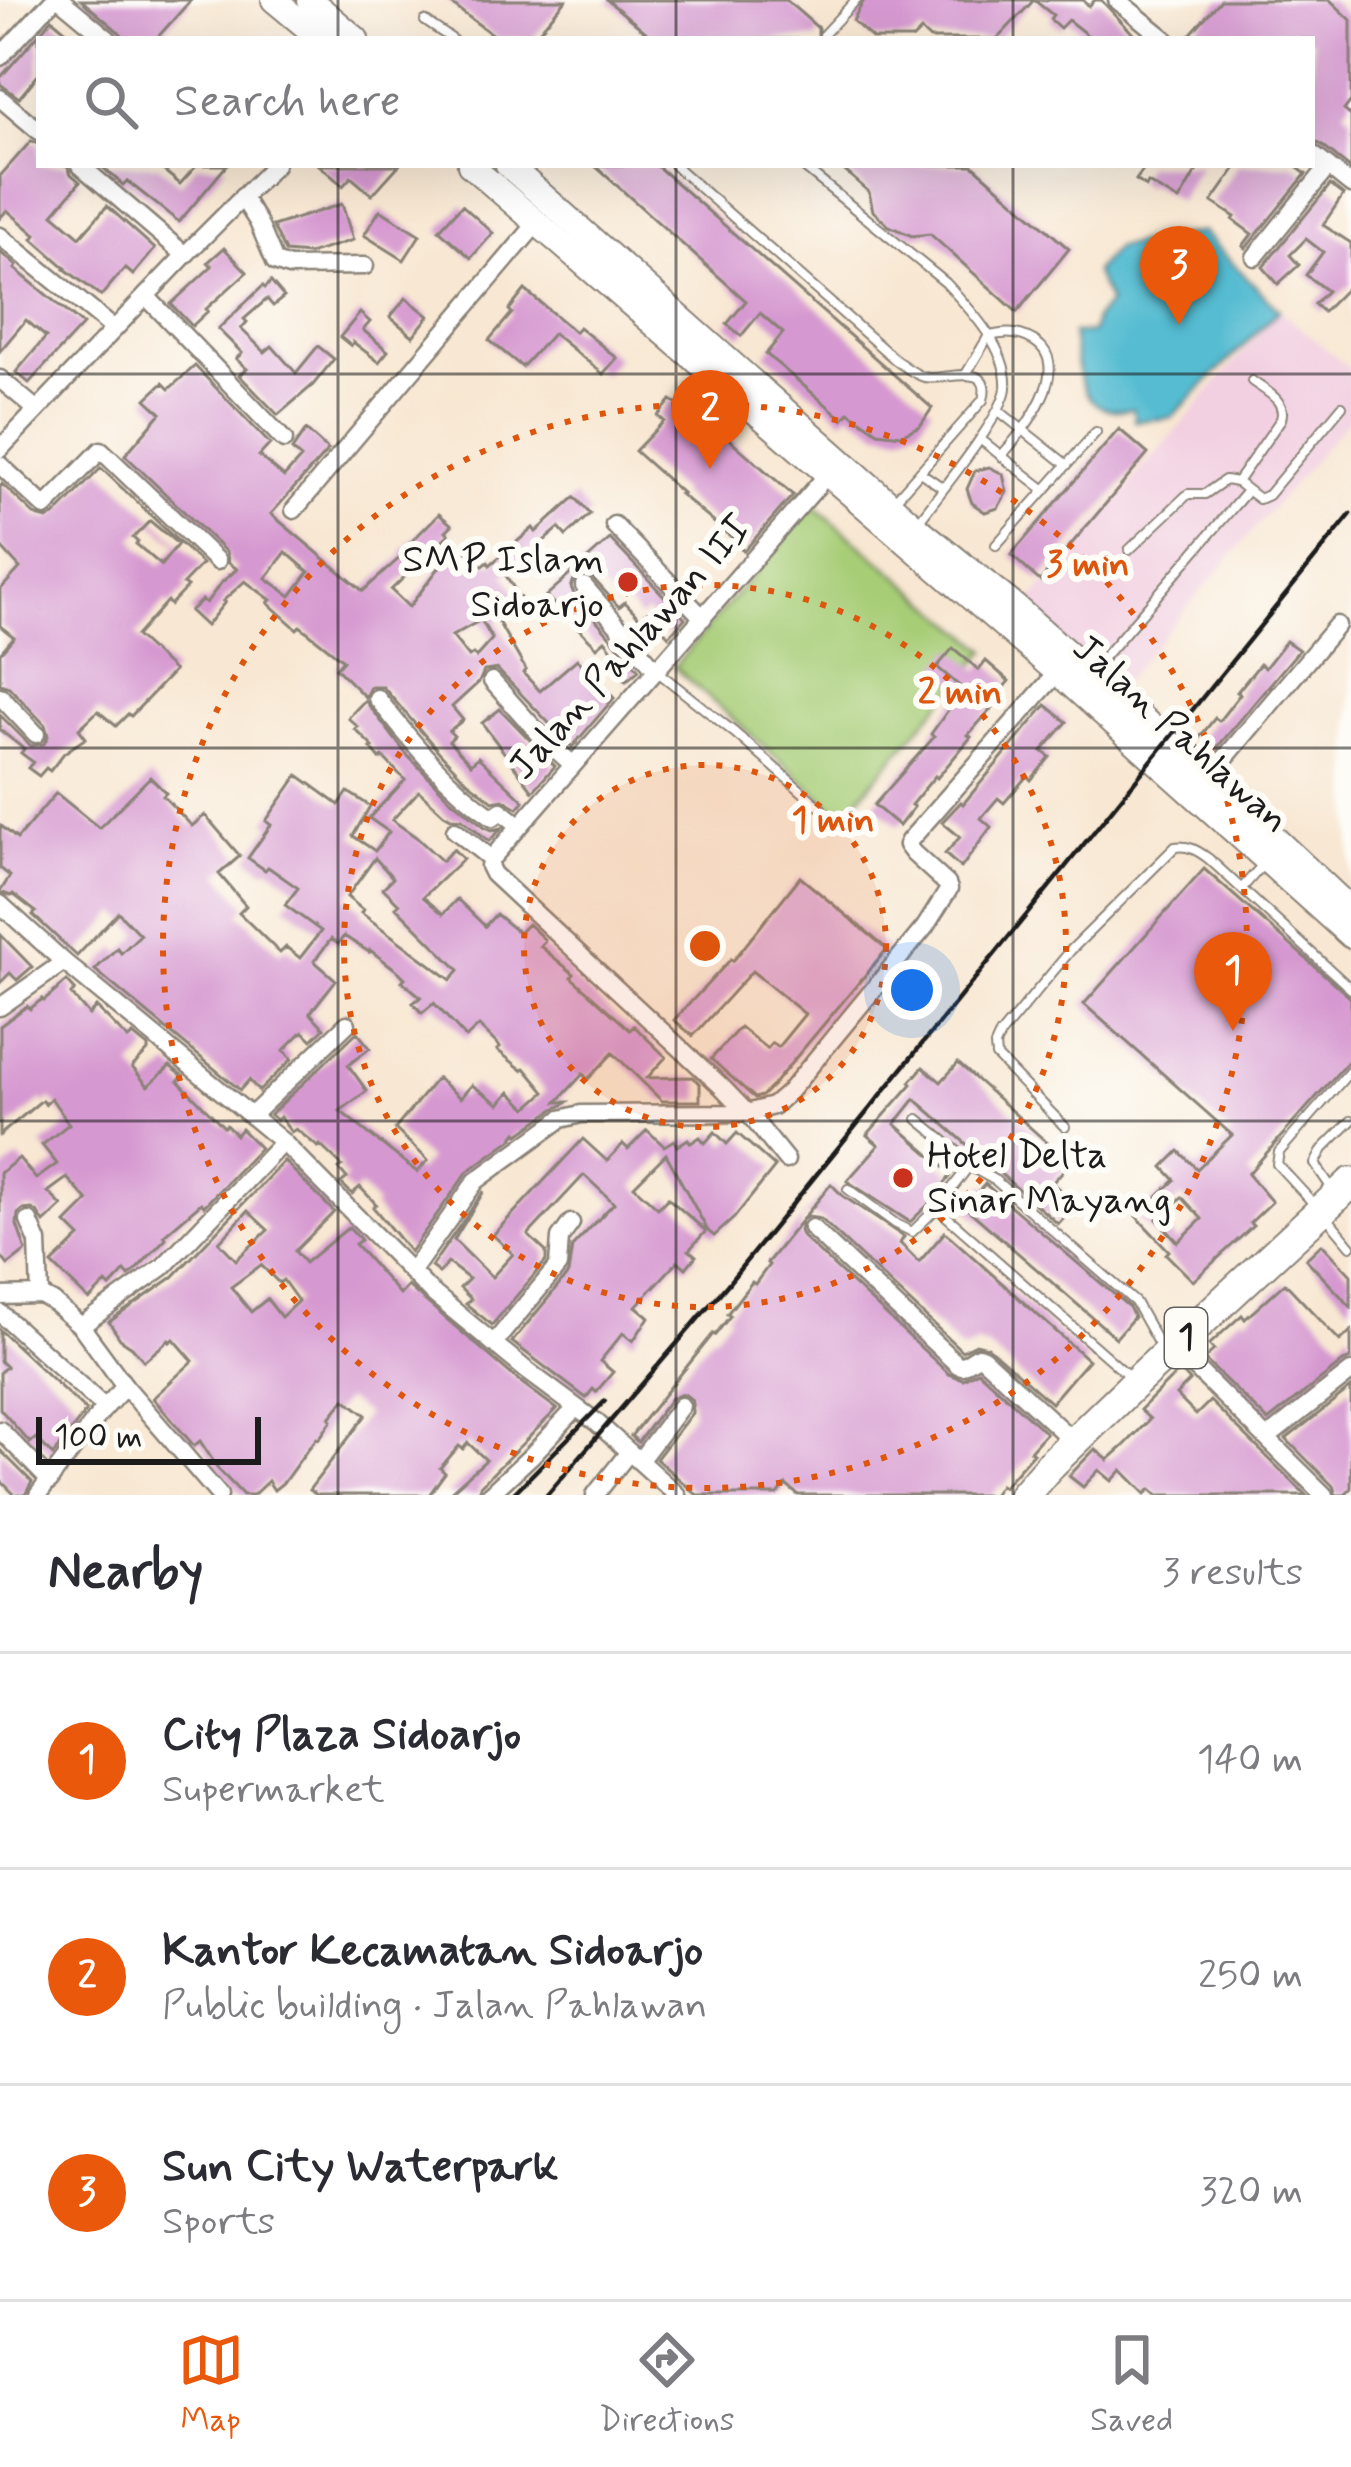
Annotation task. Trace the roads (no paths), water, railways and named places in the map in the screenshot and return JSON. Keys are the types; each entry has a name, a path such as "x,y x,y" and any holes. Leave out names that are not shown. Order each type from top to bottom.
{"highway":[{"name":"1","path":"1024,1495 1136,1382 1342,1192"}],"main road":[{"path":"274,0 317,36"},
{"path":"310,0 352,36"},
{"name":"Jalan Pahlawan","path":"498,168 537,223 827,475 1209,777 1351,936"},
{"name":"Jalan Pahlawan","path":"498,168 915,526 1274,853 1351,910"}],"street":[{"path":"0,57 57,0 104,36"},
{"path":"1118,0 1161,36"},
{"path":"0,98 36,128"},
{"path":"1315,156 1351,185"},
{"path":"1256,257 1328,167"},
{"path":"83,168 184,255"},
{"path":"0,449 266,168"},
{"path":"242,197 280,265 365,266"},
{"path":"294,510 537,223"},
{"path":"0,236 114,329"},
{"path":"146,296 284,440"},
{"path":"0,379 37,410"},
{"path":"0,465 45,507 101,449 217,561"},
{"name":"Jalan Pahlawan III","path":"490,862 827,475"},
{"path":"614,525 703,618"},
{"path":"584,586 657,671"},
{"path":"1209,777 1337,625"},
{"path":"412,1271 476,1181 561,1119 581,1114 754,1121 788,1093 926,927 949,889 913,853 909,841 1074,672"},
{"path":"492,681 572,764"},
{"path":"0,696 36,734"},
{"path":"377,698 429,763 493,817 501,811 519,825"},
{"path":"455,830 490,862 494,874 754,1121 786,1160"},
{"path":"0,904 284,1142 429,1290 677,1495"},
{"path":"0,1007 64,962"},
{"path":"251,1116 347,1024"},
{"path":"81,1326 163,1267 284,1142"},
{"path":"29,1221 38,1242 40,1295"},
{"path":"494,1343 559,1265 560,1238 571,1223"},
{"path":"812,1228 958,1365 982,1358 1075,1442"},
{"path":"0,1296 40,1295 81,1326 125,1387 219,1495"},
{"path":"0,1312 105,1408"},
{"path":"1170,1353 1268,1438 1312,1491"},
{"path":"1268,1438 1351,1372"},
{"path":"0,1430 44,1488 125,1387"},
{"path":"595,1495 681,1406"},
{"path":"489,1495 576,1408"}],"lane":[{"path":"824,34 856,0"},
{"path":"425,21 448,36"},
{"path":"677,168 898,362 928,379 966,374 982,383 983,400 891,505"},
{"path":"804,168 946,283 1001,359 1006,388 999,412 915,526"},
{"path":"966,374 988,337 1018,335 1044,350 1048,383 1023,431 1001,456"},
{"path":"1237,482 1283,412 1282,404 1252,381"},
{"path":"1129,550 1188,494 1204,494 1225,480 1237,482 1259,499 1268,495 1342,406"},
{"path":"999,412 1066,465"},
{"path":"996,545 1096,432"},
{"path":"979,439 1045,490"},
{"path":"920,472 943,488"},
{"path":"1074,672 1247,491"},
{"path":"657,671 820,808"},
{"path":"1065,1126 996,1056 995,1046 1071,950 1174,847 1194,849 1243,887 1351,989"},
{"path":"1243,887 1274,853"},
{"path":"1342,1192 1284,1175 1277,1164 1280,1152 1351,1070"},
{"path":"918,1119 970,1166 996,1180 1136,1303 1170,1353"},
{"path":"1351,1121 1315,1164 1342,1192 1351,1246"},
{"path":"848,1189 912,1232 938,1208 970,1166"},
{"path":"938,1208 1136,1382"}],"water":[{"path":"1202,232 1279,310 1171,418 1135,421 1133,409 1101,407 1079,377 1072,333 1092,333 1095,318 1109,303 1094,272 1116,248"}],"railway":[{"path":"547,1495 727,1285 1351,514"},
{"path":"512,1495 605,1401"}],"place":[{"name":"Sun City Waterpark","path":"1179,325"},
{"name":"Kantor Kecamatan Sidoarjo","path":"710,469"},
{"name":"SMP Islam Sidoarjo","path":"628,582"},
{"name":"City Plaza Sidoarjo","path":"1233,1031"},
{"name":"Hotel Delta Sinar Mayang","path":"903,1178"}]}
